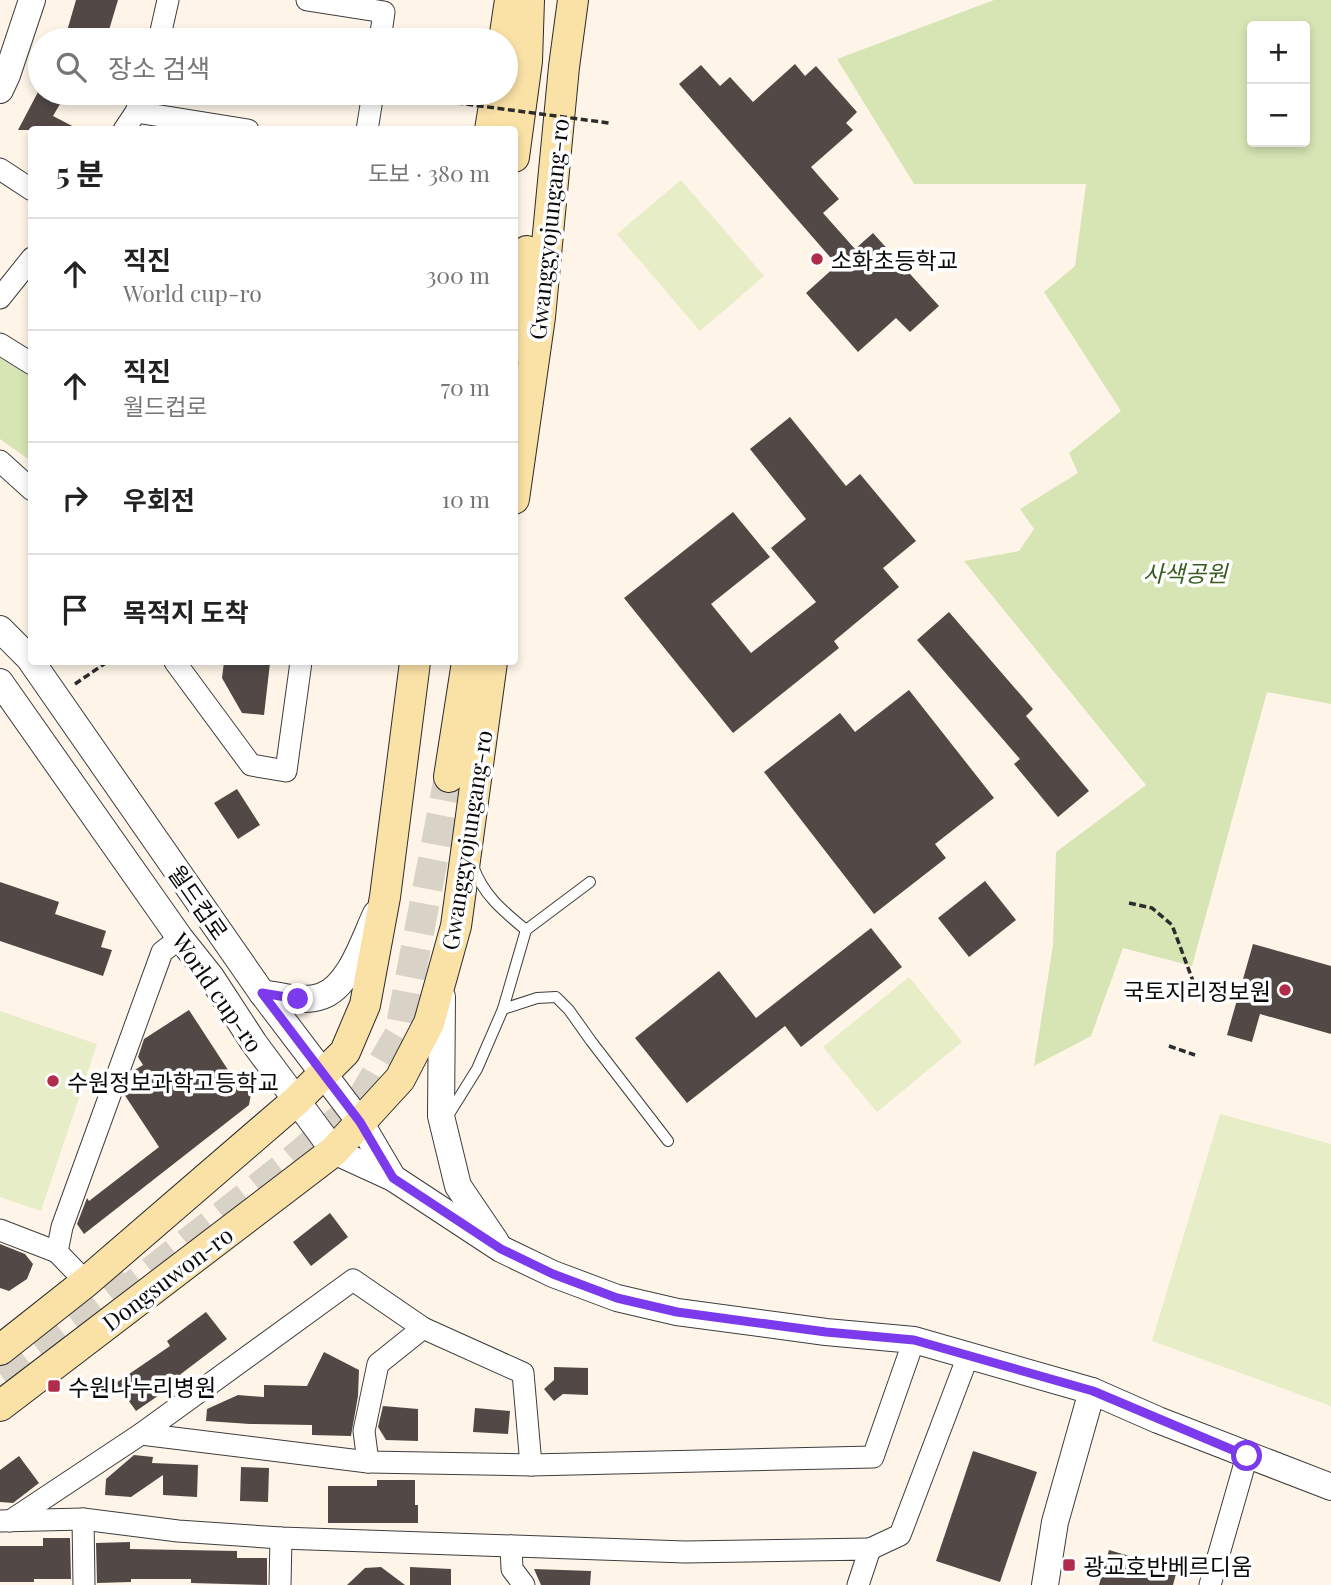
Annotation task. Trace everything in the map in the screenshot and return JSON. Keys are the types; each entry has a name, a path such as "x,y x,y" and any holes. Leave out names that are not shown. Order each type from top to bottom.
{"main road":[{"path":"518,315 556,0"},
{"name":"Gwanggyojungang-ro","path":"518,471 540,317 573,0"},
{"path":"507,28 514,1"},
{"path":"514,1 527,61 518,127"},
{"path":"491,126 494,105"},
{"path":"296,1101 345,1052 365,1004 385,897 415,665"},
{"path":"448,665 441,774 466,665"},
{"name":"Gwanggyojungang-ro","path":"334,1151 400,1079 429,1023 457,926 492,665"},
{"name":"Dongsuwon-ro","path":"0,1350 86,1282 296,1101"},
{"name":"Dongsuwon-ro","path":"0,1406 334,1151"}],"street":[{"path":"0,90 32,0"},
{"path":"162,28 168,0"},
{"path":"307,0 384,12 382,28"},
{"path":"368,126 371,105"},
{"path":"134,112 223,126"},
{"path":"0,169 28,187"},
{"path":"0,298 28,263"},
{"path":"0,344 28,362"},
{"path":"0,461 28,487"},
{"name":"월드컵로","path":"0,629 28,658"},
{"name":"월드컵로","path":"33,665 262,993 360,1122 393,1178"},
{"path":"177,665 251,765 286,771 301,665"},
{"name":"World cup-ro","path":"0,682 180,938 211,977 254,1044 334,1151 393,1178 501,1249 553,1274 604,1293 677,1312 826,1332 914,1340 1093,1391 1247,1456 1331,1487"},
{"path":"262,993 298,999 323,996 345,979 385,897"},
{"path":"57,1252 62,1227 162,952 180,938"},
{"path":"441,979 441,1116 458,1186 501,1249"},
{"path":"0,1230 57,1252 86,1282"},
{"path":"5,1521 141,1434 353,1280 423,1328 523,1373 531,1465"},
{"path":"368,1462 364,1431 378,1364 423,1328"},
{"path":"141,1434 368,1462 531,1465 873,1457 914,1340"},
{"path":"5,1521 83,1519 178,1531 281,1538 685,1552 870,1549 900,1535 968,1356"},
{"path":"1045,1585 1055,1522 1093,1391"},
{"path":"1210,1585 1247,1456"},
{"path":"83,1519 84,1585"},
{"path":"280,1585 281,1538"},
{"path":"511,1546 512,1569 523,1585"},
{"path":"858,1585 870,1549"}],"lane":[{"path":"467,849 479,884 496,906 526,930"},
{"path":"444,1128 451,1108 477,1069 503,1009 526,930 590,882"},
{"path":"503,1009 537,998 556,997 569,1010 668,1142"}],"path":[{"path":"473,105 609,123"},
{"path":"75,684 103,665"},
{"path":"1129,903 1152,908 1172,925 1193,981"},
{"path":"1169,1045 1195,1055"}],"green space":[{"name":"사색공원","path":"994,0 1331,0 1331,704 1267,692 1192,966 1123,948 1091,1036 1034,1066 1053,945 1056,852 1146,785 964,561 1019,551 1034,529 1020,509 1078,473 1069,453 1121,411 1044,292 1075,266 1086,184 914,184 837,59"},
{"path":"681,180 764,276 700,331 617,234"},
{"path":"0,357 28,375 28,459 0,439"},
{"path":"909,977 962,1042 877,1112 823,1047"},
{"path":"0,1011 97,1044 41,1211 0,1197"},
{"path":"1220,1114 1331,1144 1331,1406 1152,1341"}],"building":[{"path":"76,0 118,0 110,28 68,28"},
{"path":"795,64 805,76 816,66 857,112 846,123 853,130 811,167 839,199 823,213 855,249 873,233 939,306 910,332 896,318 858,352 806,293 837,265 679,84 701,65 720,86 730,77 753,102"},
{"path":"31,105 59,105 53,116 72,126 28,126 28,130 18,130"},
{"path":"790,417 846,486 860,474 916,541 883,568 899,587 834,641 839,648 733,733 624,598 733,512 770,557 711,604 751,653 816,602 771,548 806,519 750,449"},
{"path":"949,612 1033,709 1026,716 1089,791 1058,817 1014,764 1020,759 917,640"},
{"path":"224,665 270,665 264,715 242,713 222,678"},
{"path":"909,690 994,798 935,844 946,858 874,914 764,772 840,713 855,732"},
{"path":"237,789 260,825 238,839 214,803"},
{"path":"985,881 1016,920 969,957 938,918"},
{"path":"0,882 59,902 55,914 106,931 101,947 112,950 103,976 0,941"},
{"path":"871,928 902,967 801,1047 785,1026 687,1103 635,1038 719,971 756,1018"},
{"name":"국토지리정보원","path":"1253,944 1331,966 1331,1034 1260,1014 1252,1042 1227,1035"},
{"path":"189,1010 232,1076 241,1069 253,1083 249,1105 84,1234 77,1224 87,1198 89,1201 159,1147 124,1094 133,1071 143,1065 138,1057 144,1039"},
{"path":"330,1213 348,1237 311,1266 293,1242"},
{"path":"0,1244 25,1254 33,1264 27,1279 9,1291 0,1288"},
{"path":"206,1312 227,1339 169,1383 171,1387 136,1411 116,1383 170,1346 167,1341"},
{"path":"324,1352 359,1370 358,1396 351,1436 312,1435 312,1425 206,1421 207,1409 238,1395 264,1397 264,1385 307,1386"},
{"path":"554,1367 588,1368 588,1395 563,1394 554,1401 544,1389 554,1380"},
{"path":"383,1406 418,1409 418,1441 386,1440 378,1427"},
{"path":"475,1408 510,1411 508,1434 473,1432"},
{"path":"973,1451 1037,1472 1000,1582 936,1561"},
{"path":"134,1455 153,1457 152,1463 198,1465 197,1497 163,1495 163,1475 131,1497 105,1495 106,1479"},
{"path":"19,1456 39,1483 13,1503 0,1502 0,1470"},
{"path":"241,1467 269,1468 268,1502 240,1501"},
{"path":"377,1480 415,1480 418,1523 328,1523 328,1486 377,1486"},
{"path":"43,1538 70,1538 71,1579 0,1582 0,1546 43,1546"},
{"path":"130,1542 130,1549 237,1551 237,1558 267,1558 267,1585 191,1583 191,1579 131,1579 131,1582 97,1583 96,1543"},
{"path":"1109,1550 1177,1570 1173,1585 1099,1585"},
{"path":"381,1567 405,1585 347,1585 365,1568"},
{"path":"410,1567 451,1569 451,1585 410,1585"},
{"path":"534,1569 591,1571 590,1585 541,1585"}],"tunnel":[{"path":"116,1299 292,1161 360,1102 399,1035 449,777"},
{"path":"0,1374 127,1277"}],"place":[{"name":"소화초등학교","path":"817,259"},
{"name":"국토지리정보원","path":"1285,990"},
{"name":"수원정보과학고등학교","path":"53,1081"},
{"name":"수원나누리병원","path":"54,1386"},
{"name":"광교호반베르디움","path":"1069,1565"}],"route":[{"path":"298,999 262,993 360,1122 393,1178 501,1249 553,1274 617,1298 677,1312 826,1332 914,1340 1093,1391 1247,1456"}]}
